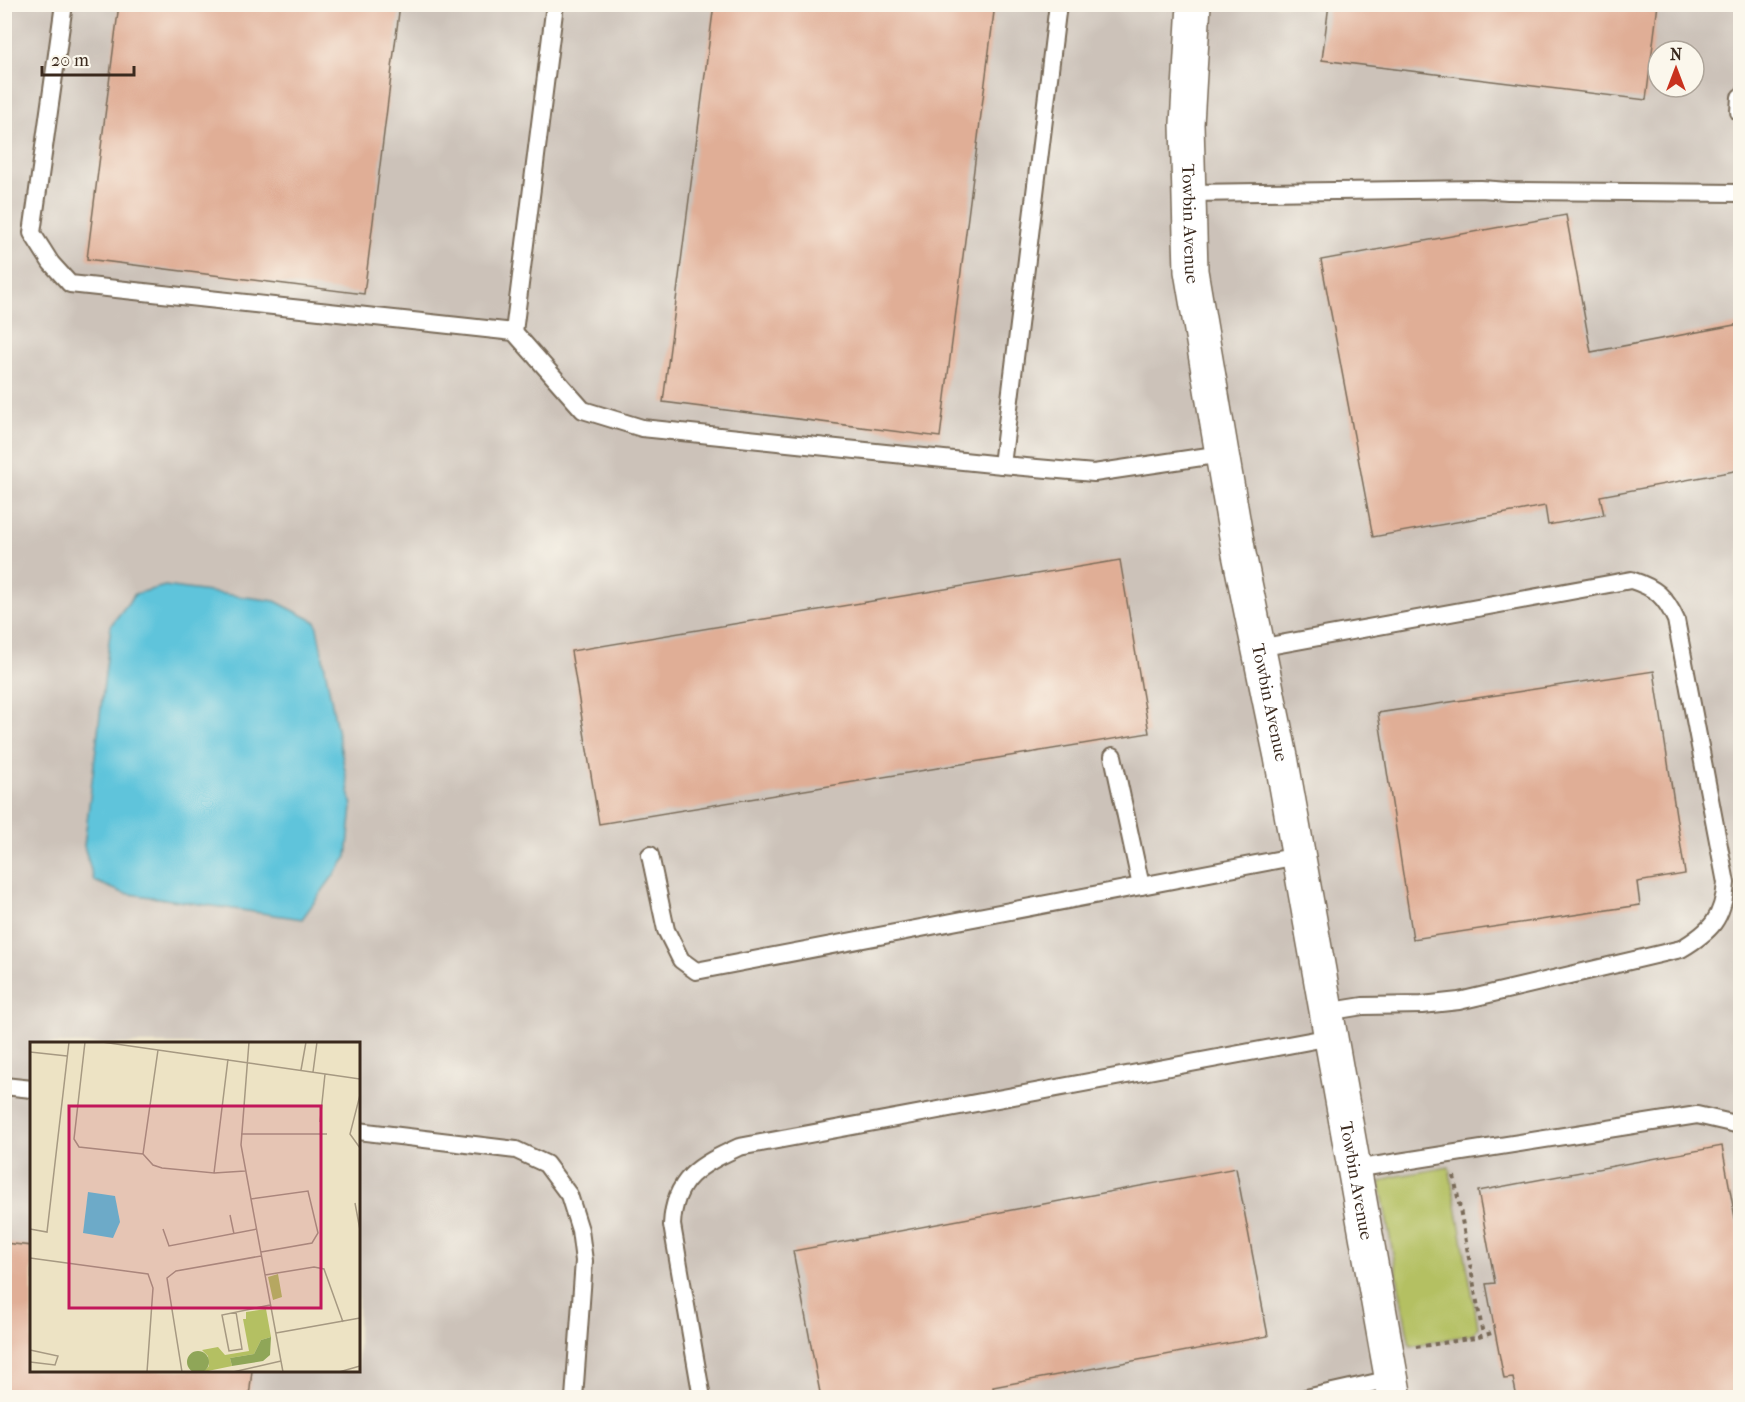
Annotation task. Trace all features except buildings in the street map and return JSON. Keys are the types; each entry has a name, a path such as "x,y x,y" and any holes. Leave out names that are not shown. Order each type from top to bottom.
{"street":[{"name":"Towbin Avenue","path":"1194,4 1187,124 1191,271 1239,554 1281,757 1391,1376"}],"lane":[{"path":"64,4 32,233 51,263 70,284 514,332 583,410 642,428 1094,473 1222,454"},
{"path":"514,332 555,4"},
{"path":"1002,465 1058,4"},
{"path":"1189,193 1481,189 1740,193"},
{"path":"702,1398 672,1224 673,1209 678,1192 691,1175 711,1160 738,1147 1328,1024 1363,1006 1422,1005 1459,1001 1681,949 1699,938 1713,924 1724,903 1726,883 1722,860 1676,620 1668,603 1652,587 1631,580 1258,648"},
{"path":"1113,756 1141,886"},
{"path":"650,855 666,930 681,960 696,971 1298,856"},
{"path":"4,1086 30,1089"},
{"path":"1354,1169 1697,1115 1740,1125"},
{"path":"360,1131 516,1150 546,1164 569,1195 580,1230 584,1260 574,1398"},
{"path":"1306,1398 1391,1376"}],"path":[{"path":"1450,1154 1483,1335"},
{"path":"1391,1376 1483,1335 1495,1332"}],"shaded area":[{"path":"5,5 1740,5 1740,1397 5,1397"}],"green space":[{"path":"1449,1167 1478,1326 1474,1334 1410,1346 1380,1183 1392,1177"}],"water":[{"path":"165,586 275,601 316,622 352,806 347,857 302,919 123,893 94,881 84,846 111,625 135,594"}]}
